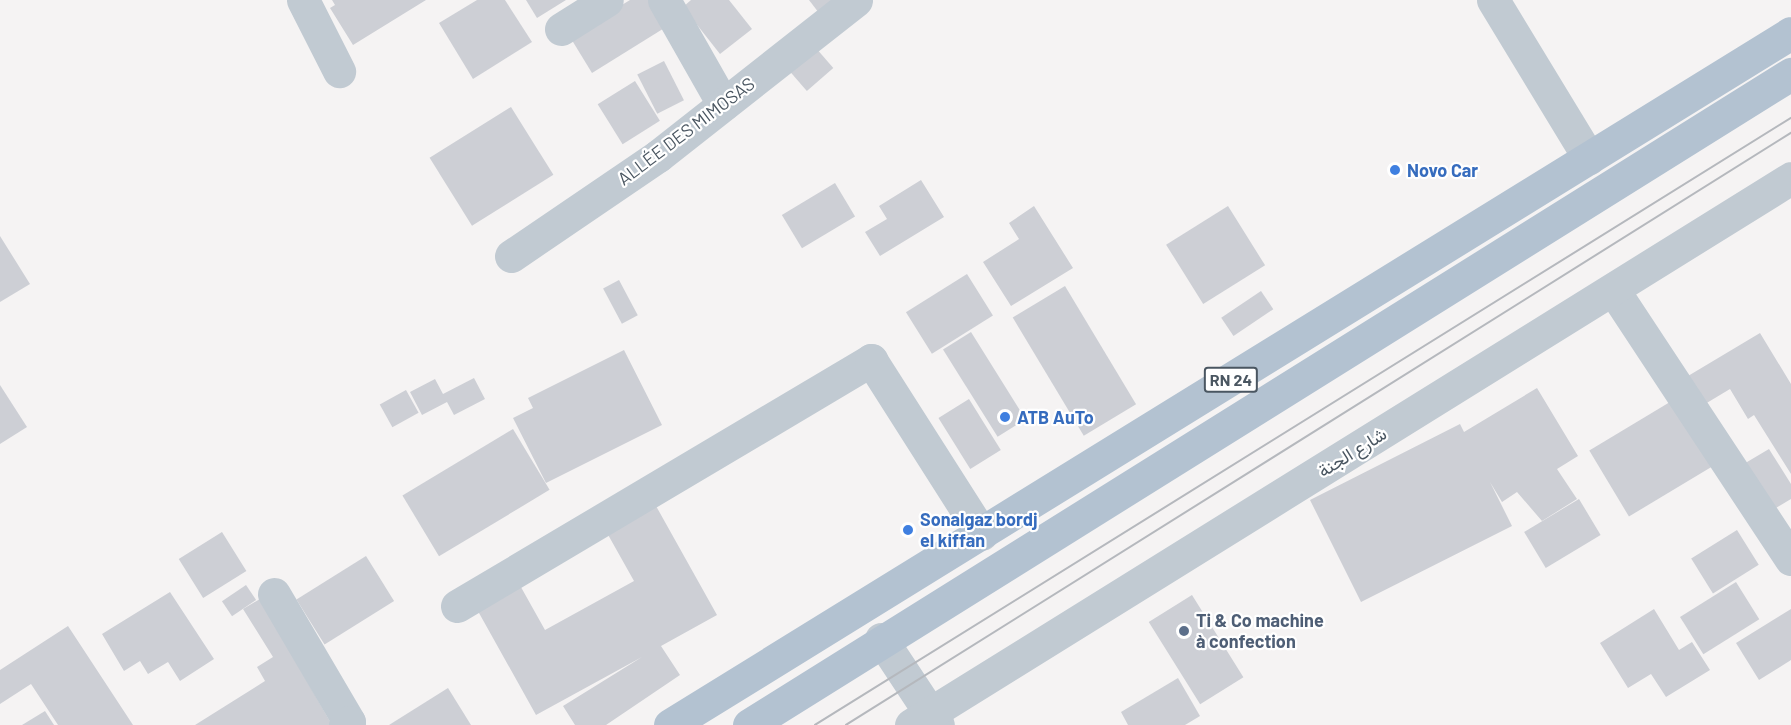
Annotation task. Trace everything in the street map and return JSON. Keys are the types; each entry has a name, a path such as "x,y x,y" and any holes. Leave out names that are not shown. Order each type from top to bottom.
{"main road":[{"name":"RN 24","path":"670,725 1791,33"},
{"name":"RN 24","path":"749,725 881,639 1791,74"}],"street":[{"path":"303,0 339,71"},
{"path":"561,29 607,0"},
{"path":"664,0 723,104"},
{"name":"ALLÉE DES MIMOSAS","path":"511,255 658,156 856,0"},
{"path":"1492,0 1589,158"},
{"name":"شارع الجنة","path":"926,721 1791,178"},
{"path":"1614,291 1791,559"},
{"path":"457,606 871,360 982,534"},
{"path":"274,594 349,722 345,725"},
{"path":"881,639 926,721"}],"building":[{"path":"332,0 426,0 353,45 330,8 335,5"},
{"path":"477,0 505,0 532,42 473,79 439,23"},
{"path":"526,0 566,0 537,18"},
{"path":"630,0 649,0 666,27 592,73 570,37"},
{"path":"691,0 729,0 752,29 720,54 683,7"},
{"path":"809,0 844,0 822,17"},
{"path":"809,40 833,68 807,91 783,63"},
{"path":"664,61 684,100 657,114 637,75"},
{"path":"635,81 660,121 623,144 598,104"},
{"path":"511,107 553,175 472,226 430,158"},
{"path":"921,180 944,217 880,256 865,232 887,219 879,206"},
{"path":"835,183 855,216 802,248 782,215"},
{"path":"1034,206 1073,268 1011,306 983,262 1019,239 1009,223"},
{"path":"1228,206 1265,265 1203,304 1166,245"},
{"path":"0,236 30,284 0,302"},
{"path":"967,274 993,316 932,354 906,312"},
{"path":"619,280 638,315 622,324 603,288"},
{"path":"1065,286 1136,404 1084,436 1013,317"},
{"path":"1261,291 1273,309 1234,336 1221,318"},
{"path":"971,332 1026,419 998,437 943,349"},
{"path":"1760,333 1791,384 1791,474 1754,415 1748,419 1730,389 1705,404 1688,376"},
{"path":"624,350 662,425 546,483 513,418 533,408 528,398"},
{"path":"474,378 485,399 454,415 447,402 422,415 410,392 435,379 443,394"},
{"path":"0,385 27,427 0,444"},
{"path":"1537,388 1578,456 1557,469 1577,499 1542,521 1517,492 1502,502 1490,482 1512,526 1361,602 1310,500 1460,424 1464,432"},
{"path":"406,390 419,413 392,427 380,405"},
{"path":"969,399 1001,450 970,469 938,418"},
{"path":"1675,399 1715,465 1629,517 1589,451"},
{"path":"513,429 550,490 439,556 402,495"},
{"path":"1769,449 1791,484 1791,499 1771,511 1742,465"},
{"path":"651,497 717,615 661,646 680,675 606,725 575,725 563,706 642,657 536,715 474,604 517,580 545,630 634,581 602,524"},
{"path":"1579,499 1601,535 1546,568 1524,532"},
{"path":"1737,530 1759,565 1713,593 1691,559"},
{"path":"222,532 246,571 203,598 179,559"},
{"path":"366,556 394,601 325,644 296,599"},
{"path":"1736,582 1759,619 1703,654 1680,617"},
{"path":"246,585 256,600 232,616 222,601"},
{"path":"170,592 214,659 180,681 168,662 148,674 140,661 124,671 102,634"},
{"path":"1192,595 1243,677 1200,704 1149,622"},
{"path":"260,599 332,725 195,725 265,681 257,667 273,657 243,609"},
{"path":"1654,609 1679,650 1692,642 1710,670 1666,697 1651,674 1628,688 1600,643"},
{"path":"1791,609 1791,660 1759,680 1736,643"},
{"path":"68,626 133,725 58,725 31,684 0,704 0,670"},
{"path":"1178,678 1200,716 1185,725 1128,725 1121,712"},
{"path":"448,688 471,725 389,725"},
{"path":"45,711 54,725 22,725"}],"tram line":[{"path":"815,725 1791,118"},
{"path":"846,725 1791,133"}],"place":[{"name":"Novo Car","path":"1395,170"},
{"name":"ATB AuTo","path":"1005,417"},
{"name":"Sonalgaz bordj el kiffan","path":"908,530"},
{"name":"Ti & Co machine à confection","path":"1184,631"}]}
